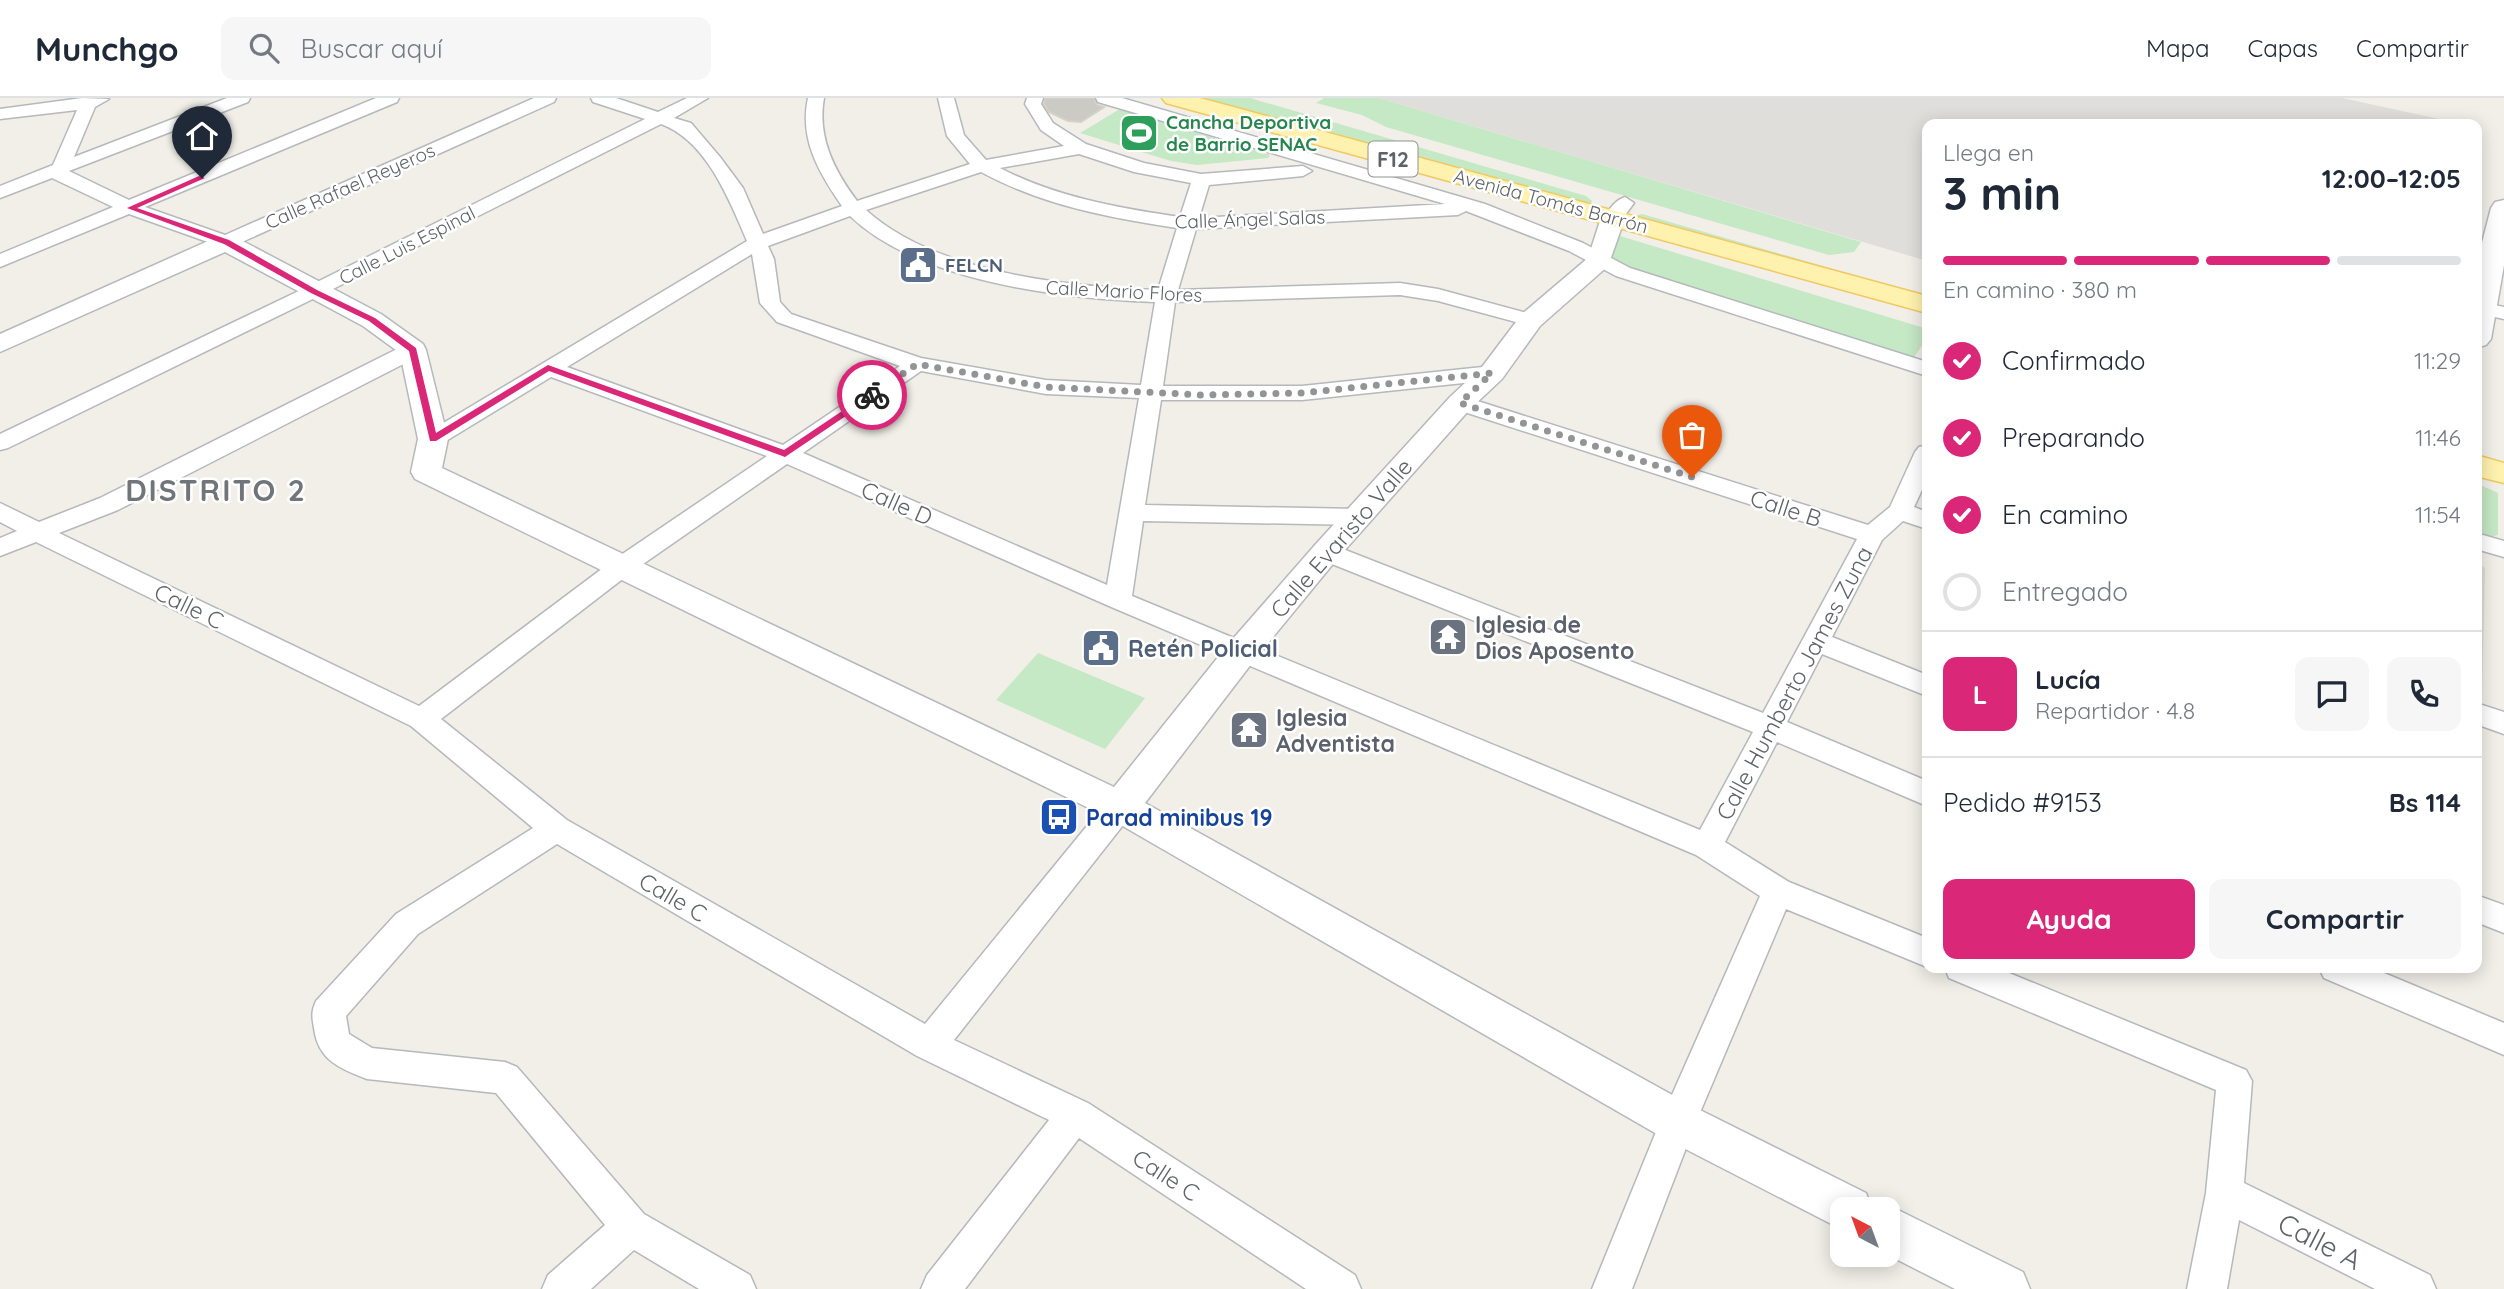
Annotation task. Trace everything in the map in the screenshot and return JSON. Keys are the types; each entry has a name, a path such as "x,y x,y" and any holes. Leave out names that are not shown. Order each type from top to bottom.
{"main road":[{"name":"Avenida Tomás Barrón","path":"1174,98 1520,192 1619,211 1922,289"},
{"name":"Avenida Tomás Barrón","path":"1262,98 1922,303"},
{"path":"2482,328 2492,310 2504,210"},
{"path":"2482,442 2504,447"},
{"path":"2482,467 2504,473"}],"street":[{"path":"0,192 242,98"},
{"path":"0,261 391,98"},
{"name":"Calle Rafael Reyeros","path":"0,344 548,98"},
{"path":"599,98 662,117 685,127 714,161 734,188 764,259 770,303 784,318 917,364 1046,387 1202,395 1302,393 1492,373"},
{"name":"Calle Luis Espinal","path":"0,443 314,291 700,98"},
{"name":"Calle Mario Flores","path":"816,98 813,110 816,147 850,209 868,223 932,257 978,273 1032,287 1166,296 1253,295 1382,288 1420,292 1531,320"},
{"name":"Calle Ángel Salas","path":"946,98 956,136 982,166 1053,196 1111,213 1188,224 1478,208 1520,192"},
{"path":"1034,98 1033,104 1047,126 1080,148 1140,168 1201,180 1303,171"},
{"path":"1104,98 1478,208 1576,247 1623,272 1922,367"},
{"path":"94,100 60,169 60,176 130,208 226,242 372,320 413,350 433,439 426,472 624,565 1121,807 1678,1122 1830,1199"},
{"path":"0,114 94,100"},
{"path":"433,439 757,243 982,166 1080,148"},
{"path":"1118,600 1166,296 1201,180"},
{"path":"1599,261 1619,211"},
{"name":"Calle Evaristo Valle","path":"929,1045 1121,807 1243,650 1326,552 1460,403 1492,373 1531,320 1599,261"},
{"path":"0,548 109,505 156,478 413,350"},
{"path":"421,719 624,565 917,364"},
{"name":"Calle D","path":"548,368 785,454 1118,600 1707,846 1778,891 1922,951"},
{"name":"Calle B","path":"1460,403 1872,535"},
{"name":"Calle Humberto James Zuna","path":"1707,846 1872,535 1900,512 1922,463"},
{"name":"Calle C","path":"0,511 37,532 421,719 556,829 929,1045 1075,1115 1341,1289"},
{"path":"1900,512 1922,519"},
{"path":"1131,513 1359,517"},
{"path":"2482,543 2504,549"},
{"path":"1326,552 1770,727 1922,792"},
{"path":"1816,641 1922,684"},
{"path":"2482,715 2504,723"},
{"path":"556,829 407,924 328,1012 333,1044 367,1063 505,1078 631,1227 736,1289"},
{"path":"1612,1289 1678,1122 1778,891"},
{"path":"2482,910 2504,919"},
{"path":"1973,973 2234,1081 2225,1192 2207,1289"},
{"path":"2348,973 2504,1039"},
{"path":"941,1289 1075,1115"},
{"name":"Calle A","path":"2225,1192 2416,1289"},
{"path":"562,1289 631,1227"},
{"path":"1900,1235 2006,1289"}],"shaded area":[{"path":"1379,98 2342,98 2439,119 1922,119 1922,260"},
{"path":"2482,566 2485,568 2482,705"}],"green space":[{"path":"1197,98 1250,98 1586,196 1592,201 1590,205"},
{"path":"1324,98 1379,98 1861,242 1854,252 1829,255 1386,127 1362,115 1316,103"},
{"path":"1120,109 1270,155 1268,158 1197,165 1171,161 1080,133"},
{"path":"1642,214 1922,295 1922,312 1639,227 1629,218"},
{"path":"1620,236 1921,327 1922,346 1913,359 1604,267 1611,241"},
{"path":"2482,486 2498,493 2498,535 2482,536"},
{"path":"1038,653 1145,698 1105,749 996,700"}],"building":[{"path":"1045,98 1094,98 1097,105 1104,107 1081,122 1068,121 1049,112 1044,104"}],"way so far":[{"path":"872,395 917,364 1046,387 1202,395 1302,393 1492,373 1460,403 1692,477"}],"place":[{"name":"Cancha Deportiva de Barrio SENAC","path":"1139,133"},
{"name":"FELCN","path":"918,265"},
{"name":"Iglesia de Dios Aposento","path":"1448,637"},
{"name":"Retén Policial","path":"1101,648"},
{"name":"Iglesia Adventista","path":"1249,730"},
{"name":"Parad minibus 19","path":"1059,817"}],"district":[{"name":"DISTRITO 2","path":"216,490"}],"route":[{"path":"202,178 130,208 226,242 372,320 413,350 433,439 548,368 785,454 872,395"}]}
